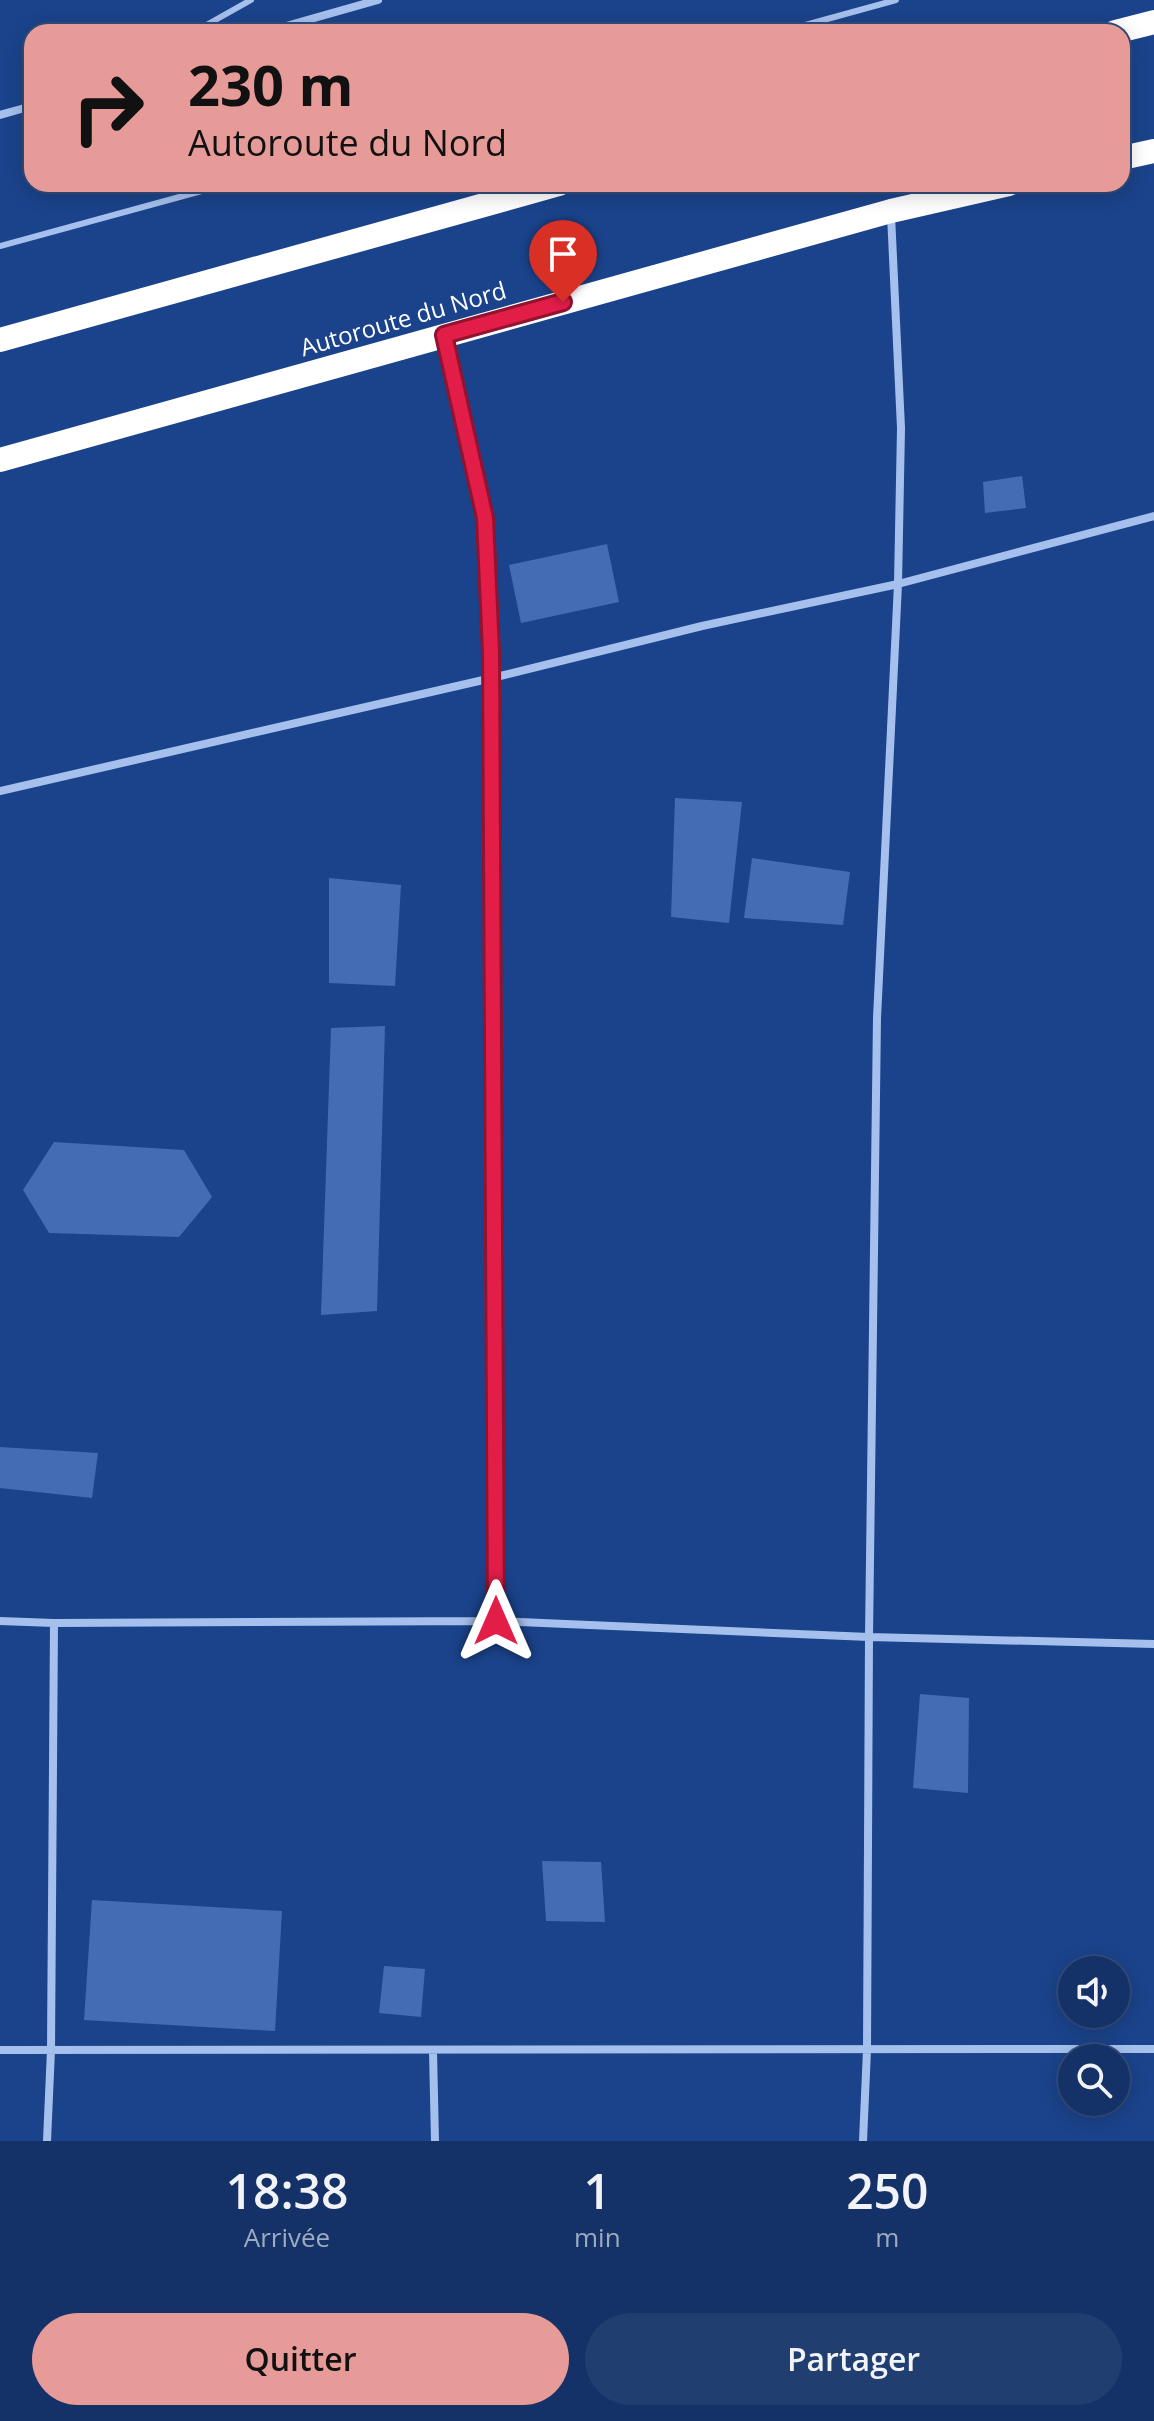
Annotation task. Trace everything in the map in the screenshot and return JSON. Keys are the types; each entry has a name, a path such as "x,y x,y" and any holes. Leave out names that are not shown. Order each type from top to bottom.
{"highway":[{"path":"1130,28 1154,22"},
{"path":"1130,156 1154,151"},
{"path":"0,340 530,192"},
{"name":"Autoroute du Nord","path":"0,460 891,211 974,192"}],"street":[{"path":"293,24 378,0"},
{"path":"0,115 24,108"},
{"path":"863,2141 867,2050 877,1018 898,584 901,428 891,211"},
{"path":"444,335 485,518 492,678 496,1621"},
{"path":"0,791 492,678 702,626 898,584 1154,516"},
{"path":"0,1621 496,1621 869,1637 1154,1644"},
{"path":"47,2141 51,2050 54,1623"},
{"path":"0,2050 1154,2049"},
{"path":"433,2051 435,2141"}],"lane":[{"path":"208,24 251,0"},
{"path":"809,24 896,0"},
{"path":"0,246 198,192"}],"building":[{"path":"1022,476 1026,508 985,513 983,482"},
{"path":"607,544 619,602 521,623 509,565"},
{"path":"675,798 742,802 729,923 671,917"},
{"path":"752,858 850,872 843,925 744,918"},
{"path":"329,878 401,885 395,986 329,983"},
{"path":"385,1026 377,1311 321,1315 331,1028"},
{"path":"54,1142 184,1150 212,1197 179,1237 49,1233 23,1190"},
{"path":"0,1447 98,1453 92,1498 0,1488"},
{"path":"920,1694 969,1698 968,1793 913,1788"},
{"path":"542,1861 601,1862 605,1922 546,1921"},
{"path":"92,1900 282,1911 275,2031 84,2020"},
{"path":"384,1966 425,1969 421,2017 379,2013"}],"route":[{"path":"496,1621 491,652 485,518 444,335 563,302"}]}
